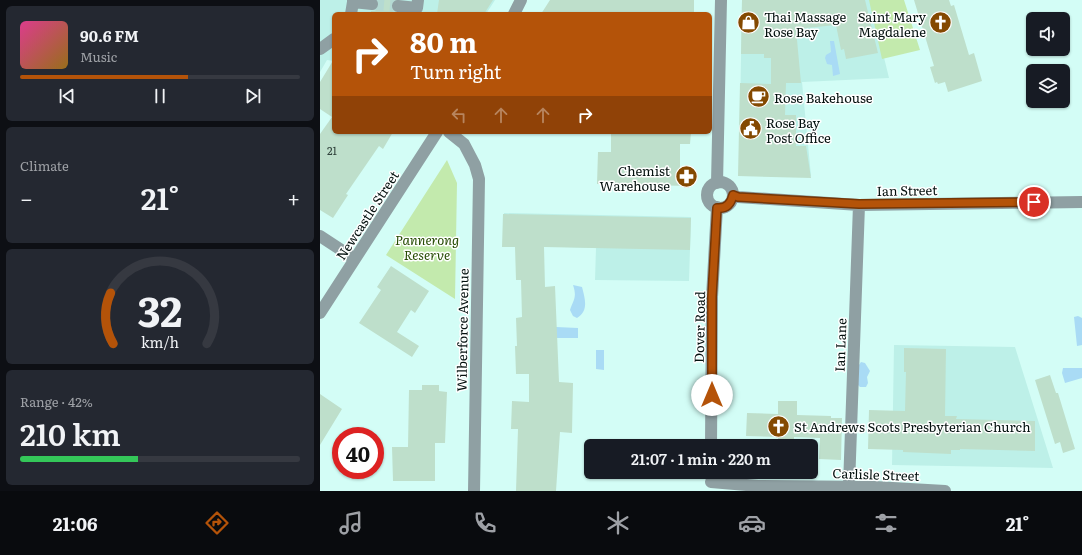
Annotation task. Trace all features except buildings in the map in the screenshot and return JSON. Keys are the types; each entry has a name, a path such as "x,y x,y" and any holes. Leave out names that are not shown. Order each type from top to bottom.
{"street":[{"path":"398,6 417,8 418,0"},
{"path":"515,12 521,0"},
{"path":"717,183 721,0"},
{"path":"352,5 372,4"},
{"path":"320,49 332,40"},
{"name":"Newcastle Street","path":"320,313 436,134"},
{"name":"Wilberforce Avenue","path":"452,134 464,144 475,165 479,180 474,491"},
{"path":"717,183 726,184 733,195 728,205 721,208 717,208 709,202 707,195 710,187 717,183"},
{"name":"Ian Street","path":"733,195 738,197 859,204 1082,202"},
{"name":"Ian Lane","path":"849,486 859,204"},
{"name":"Dover Road","path":"712,439 712,305 717,208"},
{"path":"320,236 355,259"},
{"name":"Carlisle Street","path":"711,482 758,486 849,486 945,491"}],"shaded area":[{"path":"320,0 495,0 487,12 332,12 332,61 327,60 320,72"},
{"path":"742,0 870,0 889,78 802,82 811,176 739,175"},
{"path":"830,41 834,41 840,74 833,76 832,65 827,64 825,58 826,55 831,52"},
{"path":"504,213 691,217 689,281 595,280 596,248 504,245"},
{"path":"573,285 582,287 585,300 585,308 581,315 577,318 573,316 570,310 575,295"},
{"path":"1078,316 1082,318 1082,345 1077,346 1074,317"},
{"path":"556,327 578,328 578,338 556,338"},
{"path":"894,345 1015,347 1053,468 892,465"},
{"path":"596,350 604,350 604,370 596,369"},
{"path":"861,362 865,363 870,371 867,377 868,383 866,387 860,387 858,385 859,365"},
{"path":"1063,368 1082,368 1082,378 1065,383 1062,373"}],"green space":[{"path":"869,0 904,0 920,50 882,59"},
{"name":"Pannerong Reserve","path":"447,160 457,183 455,299 386,255"}],"tunnel":[{"path":"372,4 398,6"}],"place":[{"name":"Thai Massage Rose Bay","path":"749,23"},
{"name":"Saint Mary Magdalene","path":"941,23"},
{"name":"Rose Bakehouse","path":"758,97"},
{"name":"Rose Bay Post Office","path":"751,129"},
{"name":"Chemist Warehouse","path":"686,177"},
{"name":"St Andrews Scots Presbyterian Church","path":"779,426"}],"route":[{"path":"712,395 712,297 717,208 728,205 733,195 738,197 859,204 1034,202"}]}
